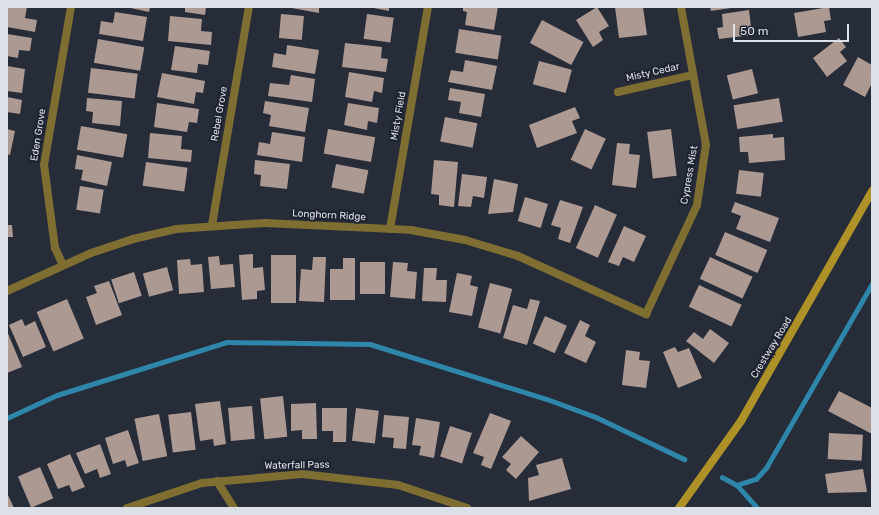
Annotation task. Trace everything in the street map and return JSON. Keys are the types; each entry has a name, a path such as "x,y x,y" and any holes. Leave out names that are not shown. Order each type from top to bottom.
{"street":[{"name":"Eden Grove","path":"63,266 55,248 44,165 71,7"},
{"name":"Rebel Grove","path":"212,225 249,7"},
{"name":"Misty Field","path":"390,229 428,7"},
{"name":"Cypress Mist","path":"646,314 697,205 706,145 692,75 682,7"},
{"name":"Misty Cedar","path":"618,92 692,75"},
{"name":"Crestway Road","path":"679,508 749,407 872,191"},
{"name":"Longhorn Ridge","path":"7,291 63,266 133,239 212,225 265,223 390,229 465,240 518,256 646,314"},
{"name":"Waterfall Pass","path":"127,508 218,481 333,475 398,485 467,508"},
{"path":"218,481 234,508"}],"building":[{"path":"7,7 27,7 25,18 37,20 35,32 7,27"},
{"path":"126,7 150,7 149,12"},
{"path":"185,7 206,7 205,15 185,12"},
{"path":"286,7 319,7 319,13"},
{"path":"369,7 389,7 389,11"},
{"path":"463,7 498,7 494,30 465,25 467,12 463,11"},
{"path":"597,7 609,26 599,32 603,40 593,47 576,20"},
{"path":"615,7 643,7 647,35 619,38"},
{"path":"710,7 731,7 731,8 711,11"},
{"path":"829,7 831,20 824,21 826,32 798,37 794,13"},
{"path":"749,10 752,35 719,39 717,28 723,27 722,14"},
{"path":"115,12 147,17 143,41 99,34 101,21 113,23"},
{"path":"281,14 304,16 302,40 279,38"},
{"path":"367,14 394,18 390,43 364,39"},
{"path":"170,16 202,19 201,31 212,32 211,45 168,41"},
{"path":"542,20 583,42 571,65 530,43"},
{"path":"459,29 501,36 498,59 455,53"},
{"path":"7,34 32,38 30,51 19,50 18,58 7,56"},
{"path":"839,38 846,47 840,52 847,61 827,77 813,58"},
{"path":"98,39 144,47 140,71 94,63"},
{"path":"345,43 382,47 381,58 388,59 386,72 342,67"},
{"path":"287,45 319,50 315,74 272,67 274,53 286,55"},
{"path":"175,46 210,51 208,65 198,64 197,73 171,70"},
{"path":"858,57 872,65 872,83 865,97 843,85"},
{"path":"465,60 497,66 492,90 448,82 451,70 463,72"},
{"path":"539,61 572,70 566,93 533,84"},
{"path":"7,66 25,69 22,93 7,91"},
{"path":"91,68 138,74 135,99 88,93"},
{"path":"752,69 758,93 733,100 727,75"},
{"path":"349,72 384,78 382,93 374,91 372,102 345,97"},
{"path":"162,73 205,81 203,93 196,92 194,104 157,97"},
{"path":"291,75 315,79 312,102 268,96 270,83 289,85"},
{"path":"450,88 485,94 481,117 459,113 461,102 448,100"},
{"path":"7,97 22,100 20,114 7,112"},
{"path":"87,98 122,101 120,126 92,123 93,112 86,111"},
{"path":"779,98 783,122 737,129 734,105"},
{"path":"265,101 309,108 305,132 269,126 271,115 263,113"},
{"path":"157,103 199,109 197,123 189,122 187,132 154,127"},
{"path":"348,103 379,108 377,123 368,121 367,130 344,125"},
{"path":"575,107 580,118 572,121 577,133 537,148 529,125"},
{"path":"445,117 477,123 473,148 440,142"},
{"path":"81,126 127,134 123,158 77,150"},
{"path":"7,129 15,131 10,155 7,154"},
{"path":"328,129 375,137 371,162 324,154"},
{"path":"585,129 606,139 591,170 571,160"},
{"path":"671,129 677,176 653,179 647,132"},
{"path":"272,132 305,137 302,162 257,155 259,142 270,144"},
{"path":"150,133 182,136 181,149 192,150 191,162 148,158"},
{"path":"773,134 773,138 784,137 785,160 749,163 748,152 740,152 739,137"},
{"path":"617,143 630,144 629,154 640,155 636,188 612,185"},
{"path":"77,155 112,162 107,186 81,180 83,170 75,169"},
{"path":"255,160 290,164 287,189 260,186 261,175 254,174"},
{"path":"434,160 458,162 454,207 439,205 439,195 431,194"},
{"path":"146,162 188,168 184,192 143,186"},
{"path":"336,164 368,170 364,194 331,188"},
{"path":"739,170 764,173 761,197 736,194"},
{"path":"462,174 487,177 484,198 473,196 471,207 458,206"},
{"path":"494,179 518,184 513,212 488,214"},
{"path":"80,186 104,190 100,213 76,210"},
{"path":"525,197 548,204 541,228 518,221"},
{"path":"560,200 583,207 570,243 558,239 561,228 551,225"},
{"path":"735,202 779,218 770,242 736,229 741,216 731,212"},
{"path":"595,205 617,215 598,258 576,248"},
{"path":"7,225 12,225 13,237 7,237"},
{"path":"624,226 646,236 634,262 623,257 619,266 608,262"},
{"path":"725,232 767,250 758,273 715,255"},
{"path":"253,254 253,268 263,267 265,290 257,291 257,299 242,300 239,255"},
{"path":"271,255 296,255 296,303 271,303"},
{"path":"219,256 220,265 233,264 235,287 211,289 208,257"},
{"path":"313,257 326,257 324,302 299,301 301,269 312,270"},
{"path":"710,257 753,277 742,299 700,279"},
{"path":"343,258 355,258 355,300 330,300 330,269 343,269"},
{"path":"190,259 191,265 202,264 204,292 179,294 177,260"},
{"path":"360,262 385,262 385,294 360,294"},
{"path":"393,262 408,263 407,271 417,272 415,299 390,297"},
{"path":"167,267 173,290 149,297 143,273"},
{"path":"424,268 437,268 436,280 447,280 446,302 422,301"},
{"path":"134,272 142,296 119,303 111,279"},
{"path":"457,273 472,276 470,285 478,287 472,316 449,312"},
{"path":"109,281 122,315 96,325 86,297 97,293 94,286"},
{"path":"490,283 512,289 500,333 478,327"},
{"path":"699,285 742,305 731,327 689,307"},
{"path":"67,299 84,339 53,351 37,312"},
{"path":"530,299 540,301 527,345 503,338 513,305 527,309"},
{"path":"545,316 567,326 555,353 533,343"},
{"path":"22,319 25,326 35,321 46,347 23,357 9,325"},
{"path":"580,320 590,325 585,336 596,342 586,363 564,353"},
{"path":"710,329 729,343 714,363 686,341 694,332 703,339"},
{"path":"7,331 22,367 7,373"},
{"path":"675,347 678,352 689,348 702,378 678,388 663,352"},
{"path":"626,350 640,352 639,360 650,361 646,388 622,385"},
{"path":"839,391 872,408 872,434 828,411"},
{"path":"283,396 287,437 264,439 260,398"},
{"path":"220,401 226,444 214,446 213,439 200,441 195,404"},
{"path":"316,403 317,439 302,439 302,430 291,431 291,404"},
{"path":"252,406 255,439 231,441 228,408"},
{"path":"322,408 347,408 346,442 333,442 333,431 322,431"},
{"path":"356,408 379,411 375,444 352,441"},
{"path":"191,412 196,450 173,453 168,415"},
{"path":"490,413 511,421 491,469 481,465 484,457 473,453"},
{"path":"159,414 167,456 143,461 134,419"},
{"path":"384,415 409,417 406,449 393,448 394,438 382,437"},
{"path":"416,418 440,422 434,458 419,455 421,446 412,445"},
{"path":"450,426 472,433 462,464 440,456"},
{"path":"128,430 139,463 127,467 125,460 113,464 105,438"},
{"path":"829,433 863,435 862,461 828,459"},
{"path":"521,436 539,452 516,479 506,470 511,464 502,457"},
{"path":"100,444 111,474 100,478 97,469 85,474 76,453"},
{"path":"70,454 85,487 72,492 69,485 58,489 47,464"},
{"path":"562,458 571,489 529,501 528,478 539,475 536,465"},
{"path":"40,467 53,498 31,508 18,476"},
{"path":"863,469 867,492 828,493 825,474"},
{"path":"7,493 14,508 7,508"}],"waterway":[{"path":"722,477 737,485 756,479 766,468 872,284"},
{"path":"7,418 57,395 227,342 370,344 547,399 596,417 684,459"},
{"path":"737,485 758,508"}]}
